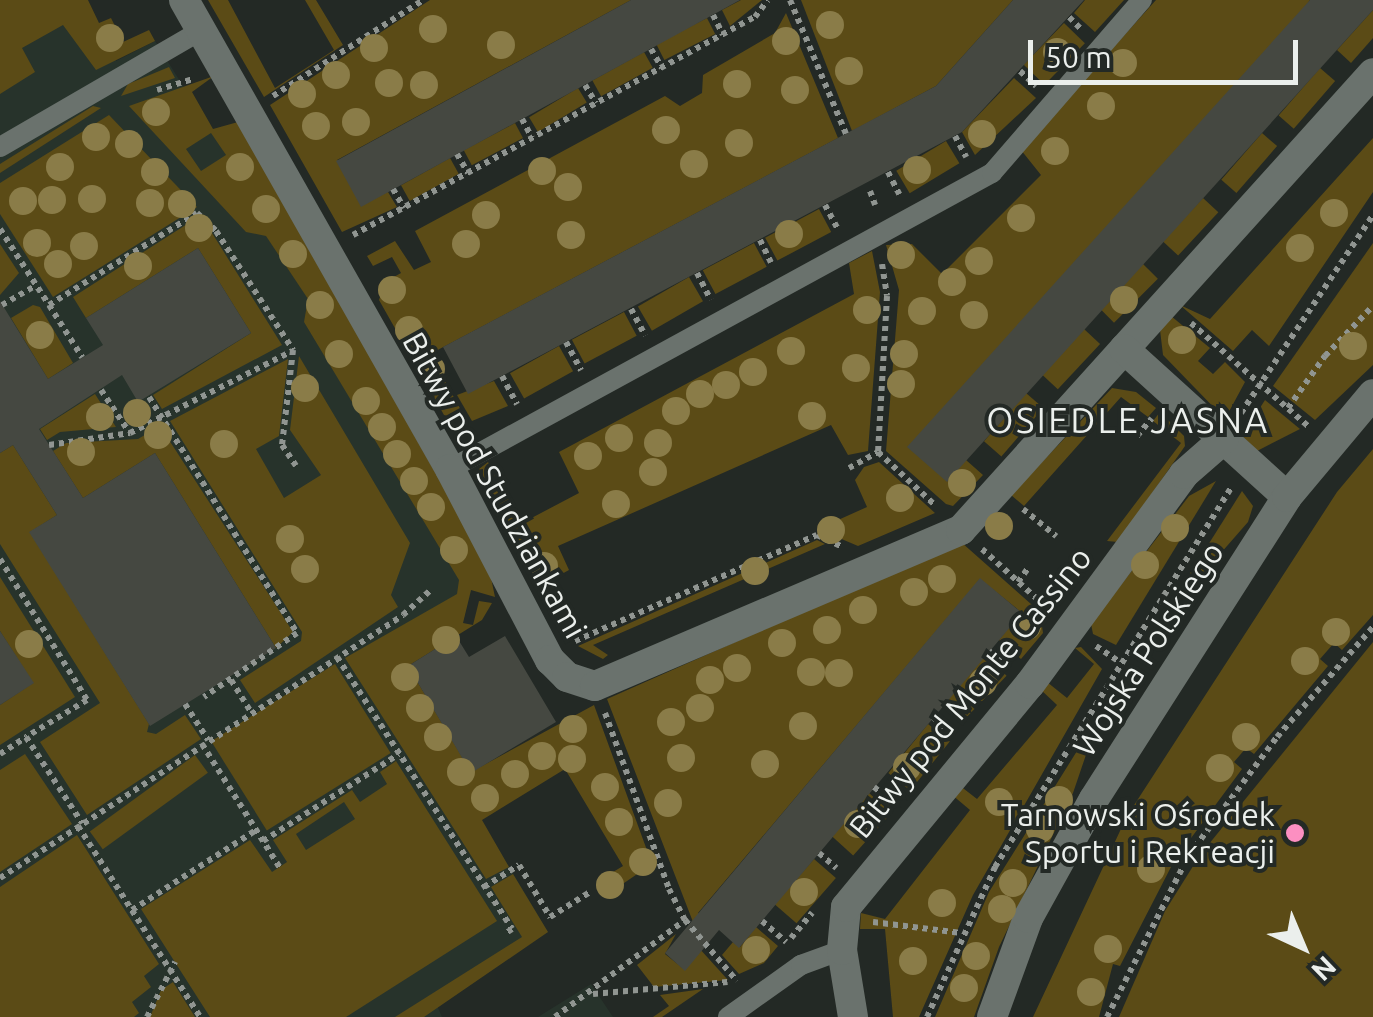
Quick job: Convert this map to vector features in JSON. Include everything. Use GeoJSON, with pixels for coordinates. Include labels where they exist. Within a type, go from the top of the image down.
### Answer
{"type":"FeatureCollection","features":[{"type":"Feature","properties":{"kind":"street","name":"Bitwy pod Studziankami"},"geometry":{"type":"LineString","coordinates":[[184,0],[450,469],[550,660],[566,678],[595,686]]}},
{"type":"Feature","properties":{"kind":"street"},"geometry":{"type":"LineString","coordinates":[[595,686],[961,530],[1373,73]]}},
{"type":"Feature","properties":{"kind":"street"},"geometry":{"type":"LineString","coordinates":[[1124,349],[1287,496]]}},
{"type":"Feature","properties":{"kind":"street","name":"Wojska Polskiego"},"geometry":{"type":"LineString","coordinates":[[992,1017],[1028,918],[1094,799],[1287,496],[1313,435],[1373,394]]}},
{"type":"Feature","properties":{"kind":"street","name":"Bitwy pod Monte Cassino"},"geometry":{"type":"LineString","coordinates":[[842,937],[861,884],[1030,684],[1184,474],[1224,440]]}},
{"type":"Feature","properties":{"kind":"street"},"geometry":{"type":"LineString","coordinates":[[842,937],[853,1017]]}},
{"type":"Feature","properties":{"kind":"lane"},"geometry":{"type":"LineString","coordinates":[[450,469],[992,173],[1142,0]]}},
{"type":"Feature","properties":{"kind":"lane"},"geometry":{"type":"LineString","coordinates":[[0,147],[200,31]]}},
{"type":"Feature","properties":{"kind":"lane"},"geometry":{"type":"LineString","coordinates":[[728,1017],[842,937]]}},
{"type":"Feature","properties":{"kind":"path"},"geometry":{"type":"LineString","coordinates":[[246,113],[423,0]]}},
{"type":"Feature","properties":{"kind":"path"},"geometry":{"type":"LineString","coordinates":[[341,242],[755,17],[768,0]]}},
{"type":"Feature","properties":{"kind":"path"},"geometry":{"type":"LineString","coordinates":[[790,0],[846,134]]}},
{"type":"Feature","properties":{"kind":"path"},"geometry":{"type":"LineString","coordinates":[[712,15],[724,34]]}},
{"type":"Feature","properties":{"kind":"path"},"geometry":{"type":"LineString","coordinates":[[651,48],[662,68]]}},
{"type":"Feature","properties":{"kind":"path"},"geometry":{"type":"LineString","coordinates":[[146,94],[222,68]]}},
{"type":"Feature","properties":{"kind":"path"},"geometry":{"type":"LineString","coordinates":[[585,84],[596,104]]}},
{"type":"Feature","properties":{"kind":"path"},"geometry":{"type":"LineString","coordinates":[[522,119],[532,138]]}},
{"type":"Feature","properties":{"kind":"path"},"geometry":{"type":"LineString","coordinates":[[955,136],[970,162]]}},
{"type":"Feature","properties":{"kind":"path"},"geometry":{"type":"LineString","coordinates":[[457,154],[468,173]]}},
{"type":"Feature","properties":{"kind":"path"},"geometry":{"type":"LineString","coordinates":[[952,172],[983,154]]}},
{"type":"Feature","properties":{"kind":"path"},"geometry":{"type":"LineString","coordinates":[[888,172],[902,199]]}},
{"type":"Feature","properties":{"kind":"path"},"geometry":{"type":"LineString","coordinates":[[393,189],[404,208]]}},
{"type":"Feature","properties":{"kind":"path"},"geometry":{"type":"LineString","coordinates":[[866,220],[919,190]]}},
{"type":"Feature","properties":{"kind":"path"},"geometry":{"type":"LineString","coordinates":[[825,205],[840,233]]}},
{"type":"Feature","properties":{"kind":"path"},"geometry":{"type":"LineString","coordinates":[[50,305],[197,214],[216,231],[293,350],[282,444],[296,466]]}},
{"type":"Feature","properties":{"kind":"path"},"geometry":{"type":"LineString","coordinates":[[1224,440],[1373,216]]}},
{"type":"Feature","properties":{"kind":"path"},"geometry":{"type":"LineString","coordinates":[[824,242],[853,226]]}},
{"type":"Feature","properties":{"kind":"path"},"geometry":{"type":"LineString","coordinates":[[0,229],[82,358]]}},
{"type":"Feature","properties":{"kind":"path"},"geometry":{"type":"LineString","coordinates":[[760,240],[774,268]]}},
{"type":"Feature","properties":{"kind":"path"},"geometry":{"type":"LineString","coordinates":[[758,276],[791,260]]}},
{"type":"Feature","properties":{"kind":"path"},"geometry":{"type":"LineString","coordinates":[[697,273],[712,302]]}},
{"type":"Feature","properties":{"kind":"path"},"geometry":{"type":"LineString","coordinates":[[2,305],[36,284]]}},
{"type":"Feature","properties":{"kind":"path"},"geometry":{"type":"LineString","coordinates":[[695,310],[727,293]]}},
{"type":"Feature","properties":{"kind":"path"},"geometry":{"type":"LineString","coordinates":[[1167,302],[1288,408],[1313,435]]}},
{"type":"Feature","properties":{"kind":"path"},"geometry":{"type":"LineString","coordinates":[[1288,408],[1325,356],[1373,306]]}},
{"type":"Feature","properties":{"kind":"path"},"geometry":{"type":"LineString","coordinates":[[630,308],[646,336]]}},
{"type":"Feature","properties":{"kind":"path"},"geometry":{"type":"LineString","coordinates":[[630,345],[662,328]]}},
{"type":"Feature","properties":{"kind":"path"},"geometry":{"type":"LineString","coordinates":[[566,342],[582,371]]}},
{"type":"Feature","properties":{"kind":"path"},"geometry":{"type":"LineString","coordinates":[[49,444],[130,433],[293,350]]}},
{"type":"Feature","properties":{"kind":"path"},"geometry":{"type":"LineString","coordinates":[[566,380],[598,362]]}},
{"type":"Feature","properties":{"kind":"path"},"geometry":{"type":"LineString","coordinates":[[502,376],[517,406]]}},
{"type":"Feature","properties":{"kind":"path"},"geometry":{"type":"LineString","coordinates":[[101,390],[130,433]]}},
{"type":"Feature","properties":{"kind":"path"},"geometry":{"type":"LineString","coordinates":[[149,397],[297,633],[204,697]]}},
{"type":"Feature","properties":{"kind":"path"},"geometry":{"type":"LineString","coordinates":[[502,414],[534,397]]}},
{"type":"Feature","properties":{"kind":"path"},"geometry":{"type":"LineString","coordinates":[[848,468],[878,452]]}},
{"type":"Feature","properties":{"kind":"path"},"geometry":{"type":"LineString","coordinates":[[927,1017],[962,933],[1058,759],[1248,461]]}},
{"type":"Feature","properties":{"kind":"path"},"geometry":{"type":"LineString","coordinates":[[570,644],[817,535],[856,552]]}},
{"type":"Feature","properties":{"kind":"path"},"geometry":{"type":"LineString","coordinates":[[0,559],[88,700],[0,754]]}},
{"type":"Feature","properties":{"kind":"path"},"geometry":{"type":"LineString","coordinates":[[1018,582],[1030,568]]}},
{"type":"Feature","properties":{"kind":"path"},"geometry":{"type":"LineString","coordinates":[[0,878],[338,657],[431,590]]}},
{"type":"Feature","properties":{"kind":"path"},"geometry":{"type":"LineString","coordinates":[[1107,1017],[1189,854],[1277,737],[1373,627]]}},
{"type":"Feature","properties":{"kind":"path"},"geometry":{"type":"LineString","coordinates":[[338,657],[512,929],[506,933]]}},
{"type":"Feature","properties":{"kind":"path"},"geometry":{"type":"LineString","coordinates":[[231,680],[251,712]]}},
{"type":"Feature","properties":{"kind":"path"},"geometry":{"type":"LineString","coordinates":[[595,686],[685,920],[753,1000]]}},
{"type":"Feature","properties":{"kind":"path"},"geometry":{"type":"LineString","coordinates":[[185,704],[280,868]]}},
{"type":"Feature","properties":{"kind":"path"},"geometry":{"type":"LineString","coordinates":[[26,738],[132,910],[172,964],[200,1017]]}},
{"type":"Feature","properties":{"kind":"path"},"geometry":{"type":"LineString","coordinates":[[263,840],[399,754]]}},
{"type":"Feature","properties":{"kind":"path"},"geometry":{"type":"LineString","coordinates":[[874,787],[900,810]]}},
{"type":"Feature","properties":{"kind":"path"},"geometry":{"type":"LineString","coordinates":[[132,910],[256,830]]}},
{"type":"Feature","properties":{"kind":"path"},"geometry":{"type":"LineString","coordinates":[[818,853],[844,875]]}},
{"type":"Feature","properties":{"kind":"path"},"geometry":{"type":"LineString","coordinates":[[484,887],[519,866],[550,917],[590,892]]}},
{"type":"Feature","properties":{"kind":"path"},"geometry":{"type":"LineString","coordinates":[[555,1017],[685,920]]}},
{"type":"Feature","properties":{"kind":"path"},"geometry":{"type":"LineString","coordinates":[[806,920],[842,937],[962,933]]}},
{"type":"Feature","properties":{"kind":"path"},"geometry":{"type":"LineString","coordinates":[[762,921],[787,943]]}},
{"type":"Feature","properties":{"kind":"path"},"geometry":{"type":"LineString","coordinates":[[146,1017],[172,964]]}},
{"type":"Feature","properties":{"kind":"shaded area"},"geometry":{"type":"Polygon","coordinates":[[[0,0],[88,0],[99,23],[111,18],[123,42],[149,30],[155,41],[96,70],[63,25],[22,48],[35,72],[0,94],[0,0]]]}},
{"type":"Feature","properties":{"kind":"shaded area"},"geometry":{"type":"Polygon","coordinates":[[[9,0],[83,0],[116,61],[155,41],[479,561],[461,629],[392,671],[548,932],[436,1003],[442,1017],[0,1017],[0,5],[9,0]]]}},
{"type":"Feature","properties":{"kind":"shaded area"},"geometry":{"type":"Polygon","coordinates":[[[208,0],[228,0],[275,88],[334,50],[305,0],[316,0],[343,45],[264,97],[208,0]]]}},
{"type":"Feature","properties":{"kind":"shaded area"},"geometry":{"type":"Polygon","coordinates":[[[430,0],[631,0],[337,160],[388,192],[397,207],[342,232],[270,105],[430,0]]]}},
{"type":"Feature","properties":{"kind":"shaded area"},"geometry":{"type":"Polygon","coordinates":[[[741,0],[762,0],[730,26],[722,10],[741,0]]]}},
{"type":"Feature","properties":{"kind":"shaded area"},"geometry":{"type":"Polygon","coordinates":[[[801,0],[1013,0],[936,86],[852,131],[801,0]]]}},
{"type":"Feature","properties":{"kind":"shaded area"},"geometry":{"type":"Polygon","coordinates":[[[1085,0],[1124,0],[1095,32],[1074,13],[1085,0]]]}},
{"type":"Feature","properties":{"kind":"shaded area"},"geometry":{"type":"Polygon","coordinates":[[[1156,0],[1310,0],[966,460],[983,475],[953,506],[946,504],[886,451],[899,290],[886,245],[912,244],[942,274],[1041,175],[1021,150],[1156,0]]]}},
{"type":"Feature","properties":{"kind":"shaded area"},"geometry":{"type":"Polygon","coordinates":[[[1373,10],[1373,38],[1351,63],[1337,50],[1373,10]]]}},
{"type":"Feature","properties":{"kind":"shaded area"},"geometry":{"type":"Polygon","coordinates":[[[786,13],[838,138],[430,354],[467,421],[444,415],[379,300],[385,282],[401,273],[392,257],[373,266],[367,256],[395,241],[414,270],[431,262],[415,231],[665,96],[680,106],[702,93],[703,75],[775,33],[786,13]]]}},
{"type":"Feature","properties":{"kind":"shaded area"},"geometry":{"type":"Polygon","coordinates":[[[707,18],[715,34],[664,60],[656,44],[707,18]]]}},
{"type":"Feature","properties":{"kind":"shaded area"},"geometry":{"type":"Polygon","coordinates":[[[1064,23],[1085,43],[1045,85],[1024,65],[1064,23]]]}},
{"type":"Feature","properties":{"kind":"shaded area"},"geometry":{"type":"Polygon","coordinates":[[[644,52],[653,68],[601,96],[592,81],[644,52]]]}},
{"type":"Feature","properties":{"kind":"shaded area"},"geometry":{"type":"Polygon","coordinates":[[[169,67],[175,78],[121,96],[128,84],[169,67]]]}},
{"type":"Feature","properties":{"kind":"shaded area"},"geometry":{"type":"Polygon","coordinates":[[[1320,68],[1335,81],[1294,129],[1279,116],[1320,68]]]}},
{"type":"Feature","properties":{"kind":"shaded area"},"geometry":{"type":"Polygon","coordinates":[[[214,76],[192,92],[213,129],[238,122],[489,568],[495,597],[471,590],[463,623],[473,625],[479,601],[492,603],[482,620],[408,666],[471,772],[594,705],[652,864],[605,896],[598,881],[623,866],[565,769],[482,820],[509,867],[486,879],[345,658],[457,594],[459,580],[304,322],[308,299],[266,236],[246,232],[129,106],[214,76]],[[211,133],[186,149],[201,171],[226,155],[211,133]]]}},
{"type":"Feature","properties":{"kind":"shaded area"},"geometry":{"type":"Polygon","coordinates":[[[1014,78],[1036,98],[975,155],[962,132],[1014,78]]]}},
{"type":"Feature","properties":{"kind":"shaded area"},"geometry":{"type":"Polygon","coordinates":[[[578,88],[587,103],[538,132],[529,117],[578,88]]]}},
{"type":"Feature","properties":{"kind":"shaded area"},"geometry":{"type":"Polygon","coordinates":[[[93,106],[101,108],[0,173],[0,164],[93,106]]]}},
{"type":"Feature","properties":{"kind":"shaded area"},"geometry":{"type":"Polygon","coordinates":[[[109,115],[197,207],[53,297],[0,214],[0,183],[109,115]]]}},
{"type":"Feature","properties":{"kind":"shaded area"},"geometry":{"type":"Polygon","coordinates":[[[515,123],[523,138],[472,165],[464,150],[515,123]]]}},
{"type":"Feature","properties":{"kind":"shaded area"},"geometry":{"type":"Polygon","coordinates":[[[1262,133],[1277,146],[1236,193],[1221,180],[1262,133]]]}},
{"type":"Feature","properties":{"kind":"shaded area"},"geometry":{"type":"Polygon","coordinates":[[[1373,138],[1373,192],[1269,346],[1252,330],[1233,351],[1180,305],[1210,319],[1373,138]]]}},
{"type":"Feature","properties":{"kind":"shaded area"},"geometry":{"type":"Polygon","coordinates":[[[946,141],[959,163],[910,193],[896,171],[946,141]]]}},
{"type":"Feature","properties":{"kind":"shaded area"},"geometry":{"type":"Polygon","coordinates":[[[450,158],[459,174],[410,201],[401,185],[450,158]]]}},
{"type":"Feature","properties":{"kind":"shaded area"},"geometry":{"type":"Polygon","coordinates":[[[1203,198],[1218,212],[1178,255],[1163,241],[1203,198]]]}},
{"type":"Feature","properties":{"kind":"shaded area"},"geometry":{"type":"Polygon","coordinates":[[[819,209],[831,232],[777,261],[765,238],[819,209]]]}},
{"type":"Feature","properties":{"kind":"shaded area"},"geometry":{"type":"Polygon","coordinates":[[[195,219],[212,233],[282,345],[162,409],[153,395],[251,333],[198,248],[86,318],[73,297],[195,219]]]}},
{"type":"Feature","properties":{"kind":"shaded area"},"geometry":{"type":"Polygon","coordinates":[[[754,243],[767,267],[715,294],[703,270],[754,243]]]}},
{"type":"Feature","properties":{"kind":"shaded area"},"geometry":{"type":"Polygon","coordinates":[[[1373,243],[1373,365],[1315,420],[1273,386],[1373,243]]]}},
{"type":"Feature","properties":{"kind":"shaded area"},"geometry":{"type":"Polygon","coordinates":[[[0,244],[19,273],[0,295],[0,244]]]}},
{"type":"Feature","properties":{"kind":"shaded area"},"geometry":{"type":"Polygon","coordinates":[[[872,251],[880,292],[868,451],[848,455],[831,425],[558,546],[569,570],[540,586],[479,469],[488,462],[522,523],[579,493],[559,452],[854,294],[849,263],[872,251]]]}},
{"type":"Feature","properties":{"kind":"shaded area"},"geometry":{"type":"Polygon","coordinates":[[[1143,264],[1158,279],[1114,323],[1099,308],[1143,264]]]}},
{"type":"Feature","properties":{"kind":"shaded area"},"geometry":{"type":"Polygon","coordinates":[[[689,277],[703,301],[652,331],[638,306],[689,277]]]}},
{"type":"Feature","properties":{"kind":"shaded area"},"geometry":{"type":"Polygon","coordinates":[[[33,305],[40,307],[73,363],[48,379],[11,318],[33,305]]]}},
{"type":"Feature","properties":{"kind":"shaded area"},"geometry":{"type":"Polygon","coordinates":[[[624,312],[637,336],[585,364],[572,340],[624,312]]]}},
{"type":"Feature","properties":{"kind":"shaded area"},"geometry":{"type":"Polygon","coordinates":[[[1171,316],[1210,348],[1198,361],[1213,374],[1225,362],[1245,382],[1225,419],[1163,355],[1160,330],[1171,316]]]}},
{"type":"Feature","properties":{"kind":"shaded area"},"geometry":{"type":"Polygon","coordinates":[[[1084,329],[1100,344],[1058,389],[1042,374],[1084,329]]]}},
{"type":"Feature","properties":{"kind":"shaded area"},"geometry":{"type":"Polygon","coordinates":[[[559,346],[573,371],[524,399],[510,373],[559,346]]]}},
{"type":"Feature","properties":{"kind":"shaded area"},"geometry":{"type":"Polygon","coordinates":[[[299,356],[410,543],[391,595],[398,607],[255,703],[240,680],[301,641],[302,632],[170,421],[288,359],[279,436],[256,449],[284,498],[321,475],[290,430],[299,356]]]}},
{"type":"Feature","properties":{"kind":"shaded area"},"geometry":{"type":"Polygon","coordinates":[[[494,381],[508,406],[472,421],[457,395],[494,381]]]}},
{"type":"Feature","properties":{"kind":"shaded area"},"geometry":{"type":"Polygon","coordinates":[[[1112,388],[1136,392],[1156,408],[1148,417],[1121,397],[1024,506],[1011,495],[1112,388]]]}},
{"type":"Feature","properties":{"kind":"shaded area"},"geometry":{"type":"Polygon","coordinates":[[[1026,393],[1043,408],[1001,456],[984,441],[1026,393]]]}},
{"type":"Feature","properties":{"kind":"shaded area"},"geometry":{"type":"Polygon","coordinates":[[[95,394],[116,427],[60,432],[47,440],[40,429],[95,394]]]}},
{"type":"Feature","properties":{"kind":"shaded area"},"geometry":{"type":"Polygon","coordinates":[[[1265,400],[1300,429],[1257,451],[1242,436],[1265,400]]]}},
{"type":"Feature","properties":{"kind":"shaded area"},"geometry":{"type":"Polygon","coordinates":[[[1160,412],[1184,436],[1185,446],[1118,542],[1107,541],[1181,443],[1153,421],[1160,412]]]}},
{"type":"Feature","properties":{"kind":"shaded area"},"geometry":{"type":"Polygon","coordinates":[[[160,426],[293,632],[276,648],[155,453],[83,498],[53,451],[66,443],[138,439],[160,426]]]}},
{"type":"Feature","properties":{"kind":"shaded area"},"geometry":{"type":"Polygon","coordinates":[[[13,445],[57,515],[30,532],[149,724],[147,732],[156,734],[185,715],[201,739],[87,815],[40,742],[100,703],[0,544],[0,453],[13,445]]]}},
{"type":"Feature","properties":{"kind":"shaded area"},"geometry":{"type":"Polygon","coordinates":[[[1373,449],[1373,615],[1342,650],[1334,643],[1320,659],[1328,666],[1254,754],[1246,748],[1234,762],[1242,769],[1183,849],[1174,845],[1163,862],[1171,867],[1120,966],[1113,964],[1099,1017],[1033,1017],[1127,816],[1337,492],[1373,449]]]}},
{"type":"Feature","properties":{"kind":"shaded area"},"geometry":{"type":"Polygon","coordinates":[[[879,462],[935,513],[858,546],[818,529],[867,507],[855,480],[864,467],[879,462]]]}},
{"type":"Feature","properties":{"kind":"shaded area"},"geometry":{"type":"Polygon","coordinates":[[[1216,481],[1116,645],[1093,634],[1091,624],[1189,496],[1216,481]]]}},
{"type":"Feature","properties":{"kind":"shaded area"},"geometry":{"type":"Polygon","coordinates":[[[1242,491],[1253,506],[1248,522],[1157,626],[1242,491]]]}},
{"type":"Feature","properties":{"kind":"shaded area"},"geometry":{"type":"Polygon","coordinates":[[[817,540],[825,544],[593,645],[608,655],[603,659],[578,646],[817,540]]]}},
{"type":"Feature","properties":{"kind":"shaded area"},"geometry":{"type":"Polygon","coordinates":[[[961,542],[1040,612],[1043,633],[1021,659],[999,640],[1021,612],[980,579],[698,913],[714,927],[693,922],[607,699],[961,542]]]}},
{"type":"Feature","properties":{"kind":"shaded area"},"geometry":{"type":"Polygon","coordinates":[[[0,577],[75,697],[0,745],[0,705],[33,683],[0,631],[0,577]]]}},
{"type":"Feature","properties":{"kind":"shaded area","name":"Tarnowski Ośrodek Sportu i Rekreacji"},"geometry":{"type":"Polygon","coordinates":[[[1373,642],[1373,1017],[1119,1017],[1165,911],[1200,855],[1373,642]]]}},
{"type":"Feature","properties":{"kind":"shaded area"},"geometry":{"type":"Polygon","coordinates":[[[1081,647],[1102,669],[973,895],[919,1017],[893,1017],[885,929],[860,929],[861,913],[885,919],[970,810],[951,794],[959,785],[977,799],[1057,705],[1040,689],[1047,682],[1067,698],[1094,664],[1075,648],[1081,647]]]}},
{"type":"Feature","properties":{"kind":"shaded area"},"geometry":{"type":"Polygon","coordinates":[[[985,655],[1007,676],[961,723],[940,702],[985,655]]]}},
{"type":"Feature","properties":{"kind":"shaded area"},"geometry":{"type":"Polygon","coordinates":[[[335,664],[391,753],[267,830],[211,741],[335,664]]]}},
{"type":"Feature","properties":{"kind":"shaded area"},"geometry":{"type":"Polygon","coordinates":[[[928,724],[950,742],[910,791],[888,773],[928,724]]]}},
{"type":"Feature","properties":{"kind":"shaded area"},"geometry":{"type":"Polygon","coordinates":[[[1082,743],[1090,743],[1073,793],[999,947],[974,1017],[935,1017],[989,892],[1082,743]]]}},
{"type":"Feature","properties":{"kind":"shaded area"},"geometry":{"type":"Polygon","coordinates":[[[25,754],[72,824],[0,872],[0,770],[25,754]]]}},
{"type":"Feature","properties":{"kind":"shaded area"},"geometry":{"type":"Polygon","coordinates":[[[195,755],[208,773],[103,849],[90,831],[195,755]]]}},
{"type":"Feature","properties":{"kind":"shaded area"},"geometry":{"type":"Polygon","coordinates":[[[396,761],[497,921],[346,1017],[210,1017],[141,909],[250,840],[272,872],[287,862],[273,840],[352,790],[360,802],[387,784],[380,772],[396,761]],[[344,802],[296,834],[306,850],[355,819],[344,802]]]}},
{"type":"Feature","properties":{"kind":"shaded area"},"geometry":{"type":"Polygon","coordinates":[[[869,793],[891,813],[853,855],[831,835],[869,793]]]}},
{"type":"Feature","properties":{"kind":"shaded area"},"geometry":{"type":"Polygon","coordinates":[[[77,835],[159,964],[144,976],[151,987],[132,1002],[139,1013],[134,1017],[0,1017],[0,887],[77,835]]]}},
{"type":"Feature","properties":{"kind":"shaded area"},"geometry":{"type":"Polygon","coordinates":[[[814,859],[836,878],[797,923],[775,904],[814,859]]]}},
{"type":"Feature","properties":{"kind":"shaded area"},"geometry":{"type":"Polygon","coordinates":[[[513,874],[548,932],[424,1017],[395,1017],[522,937],[491,887],[513,874]]]}},
{"type":"Feature","properties":{"kind":"shaded area"},"geometry":{"type":"Polygon","coordinates":[[[756,927],[778,946],[764,963],[739,974],[722,955],[733,942],[740,947],[756,927]]]}},
{"type":"Feature","properties":{"kind":"shaded area"},"geometry":{"type":"Polygon","coordinates":[[[676,934],[665,954],[685,970],[699,948],[728,980],[654,987],[637,965],[676,934]]]}},
{"type":"Feature","properties":{"kind":"shaded area"},"geometry":{"type":"Polygon","coordinates":[[[173,982],[195,1017],[150,1017],[161,990],[173,982]]]}},
{"type":"Feature","properties":{"kind":"shaded area"},"geometry":{"type":"Polygon","coordinates":[[[591,984],[613,1017],[538,1017],[591,984]]]}},
{"type":"Feature","properties":{"kind":"shaded area"},"geometry":{"type":"Polygon","coordinates":[[[703,989],[662,1017],[653,1017],[669,1006],[660,995],[703,989]]]}},
{"type":"Feature","properties":{"kind":"building"},"geometry":{"type":"Polygon","coordinates":[[[631,0],[740,0],[361,207],[336,161],[631,0]]]}},
{"type":"Feature","properties":{"kind":"building"},"geometry":{"type":"Polygon","coordinates":[[[1013,0],[1084,0],[962,132],[468,394],[443,347],[936,86],[1013,0]]]}},
{"type":"Feature","properties":{"kind":"building"},"geometry":{"type":"Polygon","coordinates":[[[1310,0],[1373,0],[1373,10],[947,482],[907,447],[1310,0]]]}},
{"type":"Feature","properties":{"kind":"building"},"geometry":{"type":"Polygon","coordinates":[[[198,248],[251,333],[138,402],[122,375],[39,429],[83,498],[155,453],[276,648],[150,726],[29,532],[57,515],[13,445],[0,453],[0,301],[48,379],[103,345],[86,318],[198,248]]]}},
{"type":"Feature","properties":{"kind":"building"},"geometry":{"type":"Polygon","coordinates":[[[980,578],[1022,613],[739,948],[719,930],[685,971],[665,953],[980,578]]]}},
{"type":"Feature","properties":{"kind":"building"},"geometry":{"type":"Polygon","coordinates":[[[0,631],[34,683],[0,705],[0,631]]]}},
{"type":"Feature","properties":{"kind":"building"},"geometry":{"type":"Polygon","coordinates":[[[456,636],[469,657],[505,636],[556,722],[471,773],[408,666],[456,636]]]}},
{"type":"Feature","properties":{"kind":"place","name":"Tarnowski Ośrodek Sportu i Rekreacji"},"geometry":{"type":"Point","coordinates":[1295,833]}},
{"type":"Feature","properties":{"kind":"district","name":"OSIEDLE JASNA"},"geometry":{"type":"Point","coordinates":[1128,420]}}]}
